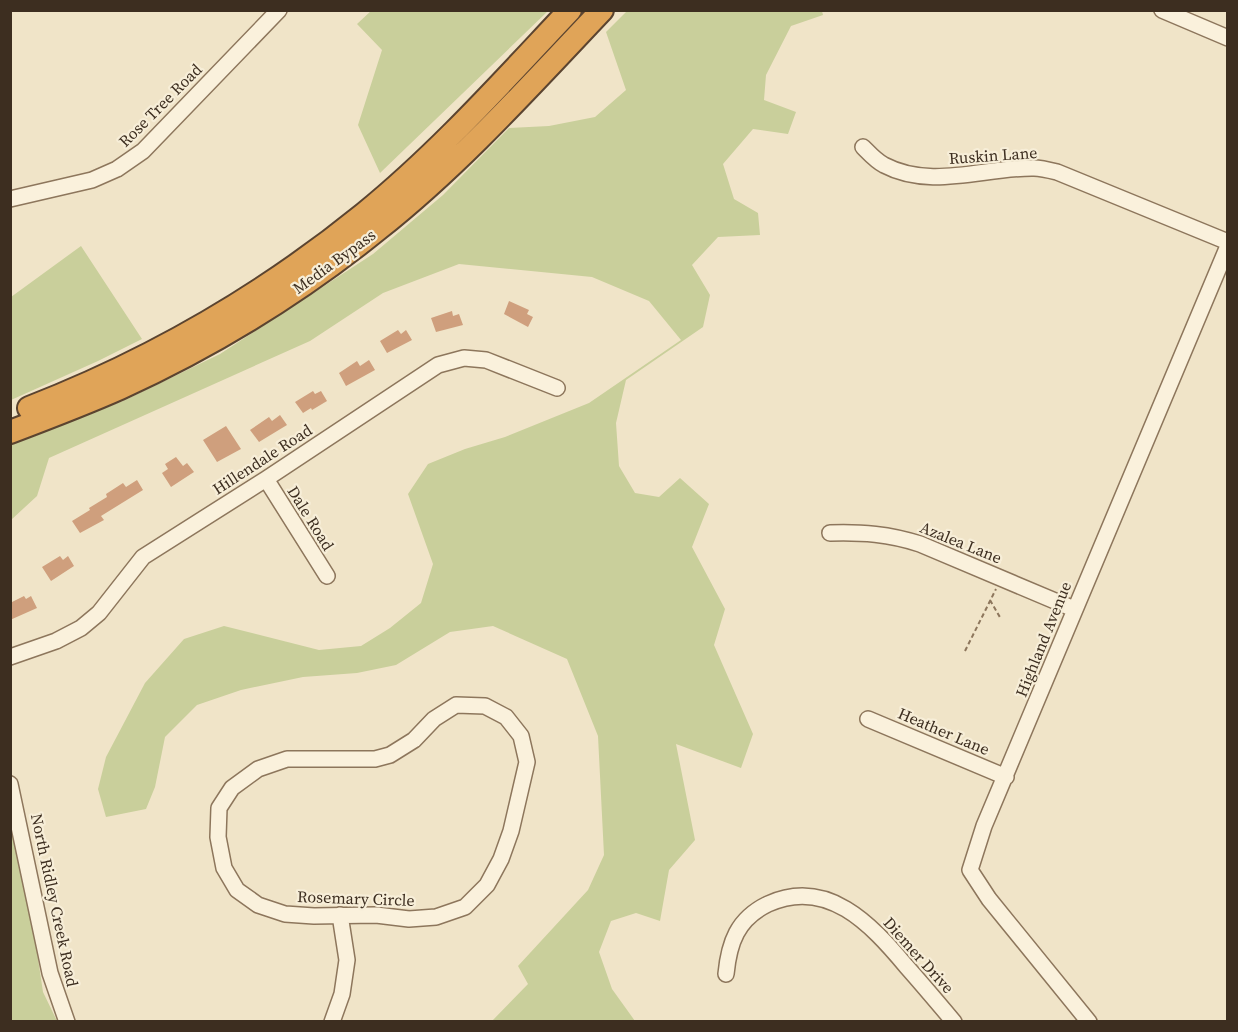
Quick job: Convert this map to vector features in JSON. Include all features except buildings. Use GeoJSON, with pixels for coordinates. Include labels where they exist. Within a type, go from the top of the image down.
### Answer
{"type":"FeatureCollection","features":[{"type":"Feature","properties":{"kind":"highway","name":"Media Bypass"},"geometry":{"type":"LineString","coordinates":[[10,416],[112,373],[190,334],[305,259],[365,214],[428,158],[570,10]]}},
{"type":"Feature","properties":{"kind":"highway","name":"Media Bypass"},"geometry":{"type":"LineString","coordinates":[[10,432],[110,392],[159,369],[235,328],[308,281],[378,230],[442,174],[602,10]]}},
{"type":"Feature","properties":{"kind":"street","name":"Rose Tree Road"},"geometry":{"type":"LineString","coordinates":[[10,199],[92,180],[117,170],[145,149],[279,10]]}},
{"type":"Feature","properties":{"kind":"street"},"geometry":{"type":"LineString","coordinates":[[1162,10],[1227,38]]}},
{"type":"Feature","properties":{"kind":"street","name":"Ruskin Lane"},"geometry":{"type":"LineString","coordinates":[[863,147],[881,165],[900,173],[928,177],[1036,168],[1057,172],[1227,244]]}},
{"type":"Feature","properties":{"kind":"street","name":"Highland Avenue"},"geometry":{"type":"LineString","coordinates":[[1089,1022],[988,899],[970,870],[984,826],[1227,244]]}},
{"type":"Feature","properties":{"kind":"street","name":"Hillendale Road"},"geometry":{"type":"LineString","coordinates":[[10,657],[56,641],[81,628],[99,613],[143,557],[438,365],[464,358],[486,360],[557,388]]}},
{"type":"Feature","properties":{"kind":"street","name":"Dale Road"},"geometry":{"type":"LineString","coordinates":[[266,479],[327,576]]}},
{"type":"Feature","properties":{"kind":"street","name":"Azalea Lane"},"geometry":{"type":"LineString","coordinates":[[830,533],[856,532],[893,535],[920,544],[1074,609]]}},
{"type":"Feature","properties":{"kind":"street","name":"Rosemary Circle"},"geometry":{"type":"LineString","coordinates":[[456,705],[485,706],[506,717],[521,736],[527,762],[511,831],[501,860],[487,885],[465,907],[436,917],[409,920],[376,915],[340,915],[285,914],[258,905],[237,890],[224,868],[218,837],[219,808],[232,788],[258,769],[287,759],[375,759],[390,755],[414,740],[434,719],[456,705]]}},
{"type":"Feature","properties":{"kind":"street","name":"Heather Lane"},"geometry":{"type":"LineString","coordinates":[[868,719],[1006,777]]}},
{"type":"Feature","properties":{"kind":"street","name":"North Ridley Creek Road"},"geometry":{"type":"LineString","coordinates":[[10,784],[50,973],[68,1022]]}},
{"type":"Feature","properties":{"kind":"street","name":"Diemer Drive"},"geometry":{"type":"LineString","coordinates":[[726,974],[728,951],[734,936],[746,920],[764,906],[784,897],[807,896],[834,903],[858,917],[879,934],[954,1022]]}},
{"type":"Feature","properties":{"kind":"street"},"geometry":{"type":"LineString","coordinates":[[332,1022],[342,994],[347,960],[340,915]]}},
{"type":"Feature","properties":{"kind":"path"},"geometry":{"type":"LineString","coordinates":[[965,651],[1001,578]]}},
{"type":"Feature","properties":{"kind":"path"},"geometry":{"type":"LineString","coordinates":[[990,600],[1000,619]]}},
{"type":"Feature","properties":{"kind":"green space"},"geometry":{"type":"Polygon","coordinates":[[[372,10],[548,11],[380,173],[358,125],[382,50],[357,24],[372,10]]]}},
{"type":"Feature","properties":{"kind":"green space"},"geometry":{"type":"Polygon","coordinates":[[[627,11],[822,11],[823,15],[791,26],[766,75],[764,100],[796,112],[788,134],[753,129],[723,164],[734,199],[758,213],[760,235],[718,237],[692,265],[710,295],[703,327],[626,380],[616,423],[619,466],[635,493],[659,497],[680,478],[709,504],[692,547],[725,609],[714,645],[753,734],[741,768],[676,744],[695,840],[669,870],[660,921],[636,913],[611,921],[599,952],[612,989],[635,1021],[492,1021],[528,984],[518,966],[588,890],[604,855],[598,736],[567,659],[493,626],[450,632],[396,665],[357,673],[303,677],[241,690],[197,705],[165,737],[155,787],[146,809],[106,817],[98,789],[106,757],[145,683],[184,639],[224,626],[319,650],[361,646],[390,628],[421,603],[433,564],[408,494],[428,464],[465,449],[505,437],[589,403],[681,340],[649,301],[592,277],[459,264],[383,293],[310,341],[49,458],[37,496],[11,520],[11,445],[123,401],[220,354],[373,254],[443,195],[509,128],[549,126],[595,117],[626,90],[606,32],[627,11]]]}},
{"type":"Feature","properties":{"kind":"green space"},"geometry":{"type":"Polygon","coordinates":[[[81,246],[142,339],[11,400],[11,297],[81,246]]]}},
{"type":"Feature","properties":{"kind":"green space"},"geometry":{"type":"Polygon","coordinates":[[[10,802],[31,912],[43,992],[57,1021],[11,1021],[10,802]]]}}]}
